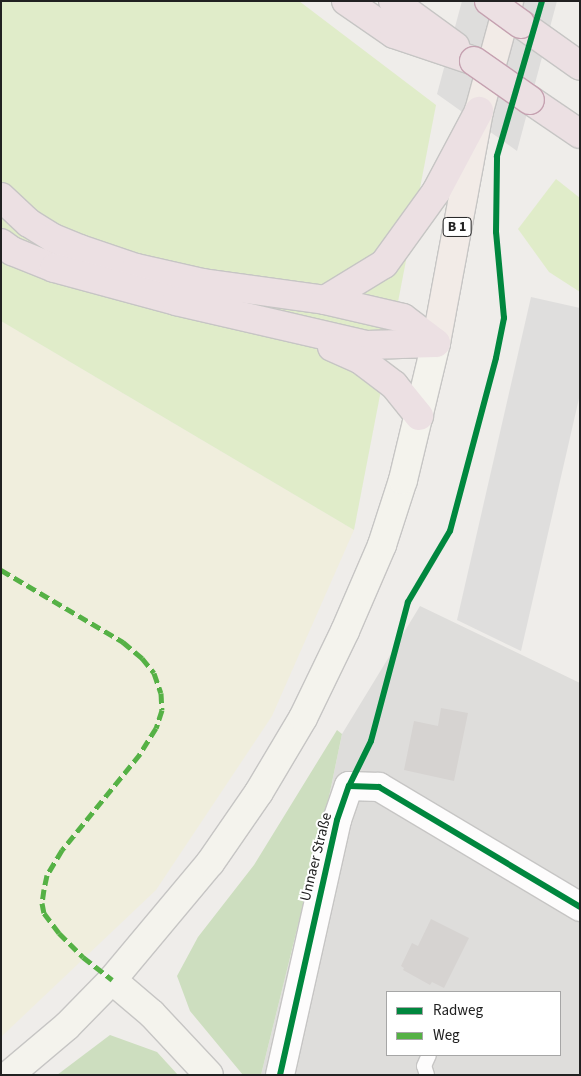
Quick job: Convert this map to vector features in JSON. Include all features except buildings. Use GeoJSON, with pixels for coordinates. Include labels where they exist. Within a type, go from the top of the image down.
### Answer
{"type":"FeatureCollection","features":[{"type":"Feature","properties":{"kind":"highway"},"geometry":{"type":"LineString","coordinates":[[346,1],[394,34],[450,48]]}},
{"type":"Feature","properties":{"kind":"highway"},"geometry":{"type":"LineString","coordinates":[[393,1],[450,48],[474,61],[580,134]]}},
{"type":"Feature","properties":{"kind":"highway"},"geometry":{"type":"LineString","coordinates":[[488,1],[515,12],[580,66]]}},
{"type":"Feature","properties":{"kind":"highway"},"geometry":{"type":"LineString","coordinates":[[547,38],[580,44]]}},
{"type":"Feature","properties":{"kind":"highway"},"geometry":{"type":"LineString","coordinates":[[325,300],[384,264],[436,192],[479,111]]}},
{"type":"Feature","properties":{"kind":"highway"},"geometry":{"type":"LineString","coordinates":[[1,197],[29,222],[53,238],[136,268],[203,283],[325,300],[403,318],[436,343]]}},
{"type":"Feature","properties":{"kind":"highway"},"geometry":{"type":"LineString","coordinates":[[1,243],[12,251],[54,268],[117,287],[367,345],[436,343]]}},
{"type":"Feature","properties":{"kind":"highway"},"geometry":{"type":"LineString","coordinates":[[286,326],[362,360],[394,385],[419,416]]}},
{"type":"Feature","properties":{"kind":"main road","name":"B 1"},"geometry":{"type":"LineString","coordinates":[[436,343],[479,111],[515,12]]}},
{"type":"Feature","properties":{"kind":"main road"},"geometry":{"type":"LineString","coordinates":[[9,1075],[67,1026],[112,980],[210,863],[259,792],[303,718],[345,632],[382,545],[402,480],[436,343]]}},
{"type":"Feature","properties":{"kind":"main road"},"geometry":{"type":"LineString","coordinates":[[112,980],[152,1014],[209,1075]]}},
{"type":"Feature","properties":{"kind":"street","name":"Unnaer Straße"},"geometry":{"type":"LineString","coordinates":[[280,1075],[337,820],[348,786],[379,787],[580,907]]}},
{"type":"Feature","properties":{"kind":"lane"},"geometry":{"type":"LineString","coordinates":[[427,1075],[424,1066],[429,1056]]}},
{"type":"Feature","properties":{"kind":"shaded area"},"geometry":{"type":"Polygon","coordinates":[[[531,297],[580,308],[580,394],[521,651],[457,620],[531,297]]]}},
{"type":"Feature","properties":{"kind":"shaded area"},"geometry":{"type":"Polygon","coordinates":[[[1,321],[354,530],[272,716],[156,890],[1,1037],[1,321]]]}},
{"type":"Feature","properties":{"kind":"shaded area"},"geometry":{"type":"Polygon","coordinates":[[[420,606],[580,683],[580,1075],[261,1075],[325,816],[342,734],[420,606]]]}},
{"type":"Feature","properties":{"kind":"green space"},"geometry":{"type":"Polygon","coordinates":[[[1,1],[299,1],[436,105],[354,530],[1,321],[1,1]]]}},
{"type":"Feature","properties":{"kind":"green space"},"geometry":{"type":"Polygon","coordinates":[[[556,179],[580,198],[580,292],[549,272],[518,229],[556,179]]]}},
{"type":"Feature","properties":{"kind":"green space"},"geometry":{"type":"Polygon","coordinates":[[[337,730],[342,734],[325,816],[261,1075],[243,1075],[190,1011],[177,976],[198,937],[254,865],[337,730]]]}},
{"type":"Feature","properties":{"kind":"green space"},"geometry":{"type":"Polygon","coordinates":[[[110,1035],[157,1052],[178,1075],[57,1075],[110,1035]]]}},
{"type":"Feature","properties":{"kind":"pier"},"geometry":{"type":"Polygon","coordinates":[[[462,1],[557,1],[517,151],[437,94],[462,1]]]}},
{"type":"Feature","properties":{"kind":"marked path"},"geometry":{"type":"LineString","coordinates":[[1,570],[123,642],[142,658],[154,673],[161,693],[162,710],[156,728],[140,754],[62,850],[47,875],[44,889],[42,903],[44,913],[59,933],[83,957],[112,980]]}},
{"type":"Feature","properties":{"kind":"cycle path"},"geometry":{"type":"LineString","coordinates":[[349,786],[371,741],[408,602],[450,531],[496,358],[504,318],[496,232],[497,156],[542,1]]}},
{"type":"Feature","properties":{"kind":"cycle path"},"geometry":{"type":"LineString","coordinates":[[280,1075],[337,820],[349,786],[379,787],[580,907]]}}]}
